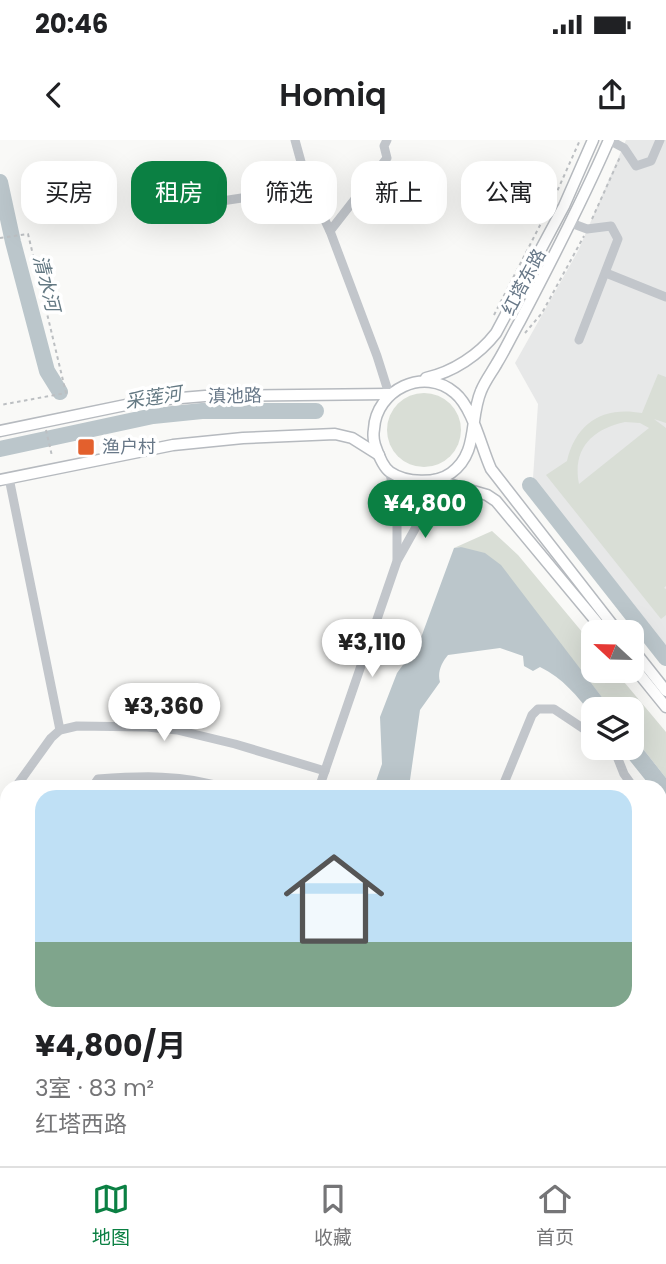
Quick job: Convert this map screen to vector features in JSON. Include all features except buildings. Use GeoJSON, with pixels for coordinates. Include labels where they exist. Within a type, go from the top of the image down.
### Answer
{"type":"FeatureCollection","features":[{"type":"Feature","properties":{"kind":"main road","name":"红塔东路"},"geometry":{"type":"LineString","coordinates":[[411,382],[453,369],[488,344],[559,217],[593,140]]}},
{"type":"Feature","properties":{"kind":"main road","name":"红塔东路"},"geometry":{"type":"LineString","coordinates":[[472,423],[482,389],[571,223],[609,140]]}},
{"type":"Feature","properties":{"kind":"main road"},"geometry":{"type":"LineString","coordinates":[[472,423],[472,442],[467,456],[452,473],[440,479],[421,481],[390,472],[373,441],[374,418],[380,404],[389,394],[411,382],[434,382],[454,391],[466,404],[491,469],[609,620]]}},
{"type":"Feature","properties":{"kind":"main road","name":"滇池路"},"geometry":{"type":"LineString","coordinates":[[0,431],[145,401],[205,396],[389,394]]}},
{"type":"Feature","properties":{"kind":"main road"},"geometry":{"type":"LineString","coordinates":[[4,479],[173,445],[243,438],[335,434],[352,438],[379,455]]}},
{"type":"Feature","properties":{"kind":"main road"},"geometry":{"type":"LineString","coordinates":[[440,479],[486,495],[504,509],[595,620]]}},
{"type":"Feature","properties":{"kind":"main road"},"geometry":{"type":"LineString","coordinates":[[644,663],[666,691]]}},
{"type":"Feature","properties":{"kind":"main road"},"geometry":{"type":"LineString","coordinates":[[644,680],[666,707]]}},
{"type":"Feature","properties":{"kind":"street"},"geometry":{"type":"LineString","coordinates":[[295,140],[301,161]]}},
{"type":"Feature","properties":{"kind":"street"},"geometry":{"type":"LineString","coordinates":[[330,231],[387,158],[384,146],[387,140]]}},
{"type":"Feature","properties":{"kind":"street"},"geometry":{"type":"LineString","coordinates":[[609,140],[624,148],[636,166],[651,161],[660,140]]}},
{"type":"Feature","properties":{"kind":"street"},"geometry":{"type":"LineString","coordinates":[[571,223],[587,229],[611,226],[618,239],[579,340]]}},
{"type":"Feature","properties":{"kind":"street"},"geometry":{"type":"LineString","coordinates":[[327,224],[389,394]]}},
{"type":"Feature","properties":{"kind":"street"},"geometry":{"type":"LineString","coordinates":[[606,273],[666,297]]}},
{"type":"Feature","properties":{"kind":"street"},"geometry":{"type":"LineString","coordinates":[[390,472],[397,519],[397,561]]}},
{"type":"Feature","properties":{"kind":"street"},"geometry":{"type":"LineString","coordinates":[[4,479],[60,730]]}},
{"type":"Feature","properties":{"kind":"street"},"geometry":{"type":"LineString","coordinates":[[322,780],[397,561],[429,505],[440,479]]}},
{"type":"Feature","properties":{"kind":"street"},"geometry":{"type":"LineString","coordinates":[[429,505],[446,492],[466,489]]}},
{"type":"Feature","properties":{"kind":"street"},"geometry":{"type":"LineString","coordinates":[[505,780],[532,715],[538,709],[554,709],[581,727]]}},
{"type":"Feature","properties":{"kind":"street"},"geometry":{"type":"LineString","coordinates":[[21,780],[60,730],[91,726],[177,730],[325,771]]}},
{"type":"Feature","properties":{"kind":"street"},"geometry":{"type":"LineString","coordinates":[[618,760],[628,780]]}},
{"type":"Feature","properties":{"kind":"street"},"geometry":{"type":"LineString","coordinates":[[97,780],[136,776],[185,780]]}},
{"type":"Feature","properties":{"kind":"path"},"geometry":{"type":"LineString","coordinates":[[492,323],[495,312],[555,197],[580,140]]}},
{"type":"Feature","properties":{"kind":"path"},"geometry":{"type":"LineString","coordinates":[[525,333],[542,313],[587,229],[609,186],[624,148]]}},
{"type":"Feature","properties":{"kind":"path"},"geometry":{"type":"LineString","coordinates":[[0,238],[28,234],[66,393],[0,404]]}},
{"type":"Feature","properties":{"kind":"path"},"geometry":{"type":"LineString","coordinates":[[46,430],[51,456]]}},
{"type":"Feature","properties":{"kind":"shaded area"},"geometry":{"type":"Polygon","coordinates":[[[626,140],[666,140],[666,645],[533,478],[538,404],[515,363],[578,251],[626,140]]]}},
{"type":"Feature","properties":{"kind":"shaded area"},"geometry":{"type":"Polygon","coordinates":[[[658,374],[666,377],[666,423],[654,419],[666,428],[666,615],[661,619],[546,475],[567,461],[577,436],[594,420],[616,412],[642,413],[658,374]],[[625,422],[613,425],[587,442],[579,461],[579,484],[649,428],[640,423],[625,422]]]}},
{"type":"Feature","properties":{"kind":"shaded area"},"geometry":{"type":"Polygon","coordinates":[[[424,393],[438,396],[450,404],[458,416],[461,430],[458,444],[450,456],[438,464],[424,467],[410,464],[398,456],[390,444],[387,430],[390,416],[398,404],[410,396],[424,393]]]}},
{"type":"Feature","properties":{"kind":"shaded area"},"geometry":{"type":"Polygon","coordinates":[[[492,531],[518,555],[581,631],[581,671],[461,547],[454,548],[492,531]]]}},
{"type":"Feature","properties":{"kind":"shaded area"},"geometry":{"type":"Polygon","coordinates":[[[461,547],[485,553],[501,565],[581,670],[581,683],[591,683],[602,697],[581,697],[581,702],[556,676],[540,667],[533,671],[524,666],[523,656],[500,648],[448,655],[441,667],[440,682],[420,710],[410,780],[376,780],[382,764],[380,717],[397,673],[419,643],[454,548],[461,547]]]}},
{"type":"Feature","properties":{"kind":"shaded area"},"geometry":{"type":"Polygon","coordinates":[[[591,683],[625,683],[637,697],[602,697],[591,683]]]}},
{"type":"Feature","properties":{"kind":"shaded area"},"geometry":{"type":"Polygon","coordinates":[[[644,706],[666,732],[666,778],[644,750],[644,706]]]}},
{"type":"Feature","properties":{"kind":"shaded area"},"geometry":{"type":"Polygon","coordinates":[[[644,750],[666,778],[645,780],[629,760],[644,760],[644,750]]]}},
{"type":"Feature","properties":{"kind":"waterway","name":"清水河"},"geometry":{"type":"LineString","coordinates":[[0,182],[47,371],[60,392]]}},
{"type":"Feature","properties":{"kind":"waterway","name":"采莲河"},"geometry":{"type":"LineString","coordinates":[[0,449],[153,416],[202,411],[316,411]]}},
{"type":"Feature","properties":{"kind":"waterway","name":"采莲河"},"geometry":{"type":"LineString","coordinates":[[530,485],[666,658]]}},
{"type":"Feature","properties":{"kind":"place","name":"渔户村"},"geometry":{"type":"Point","coordinates":[86,447]}}]}
